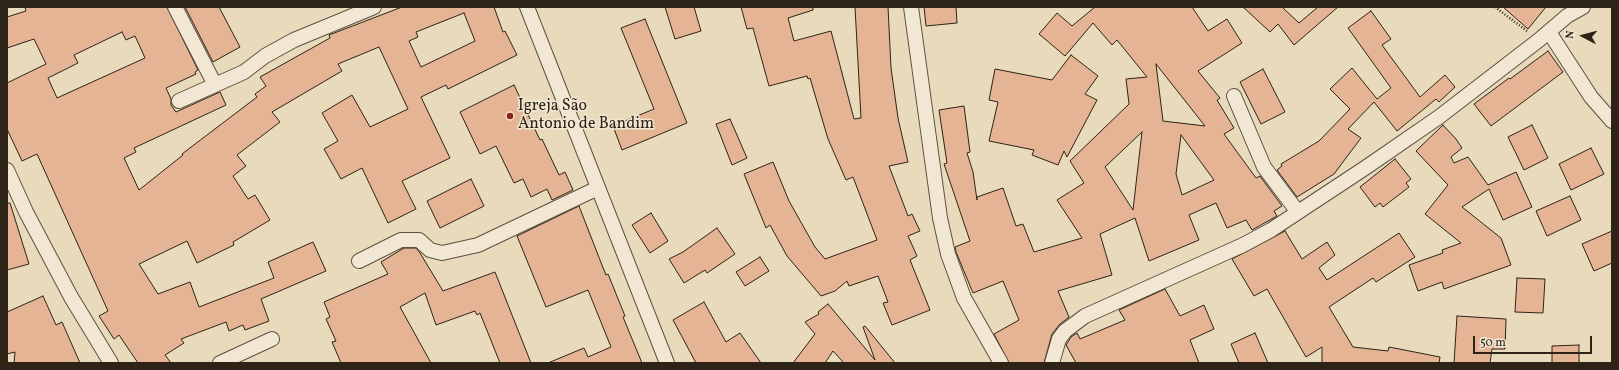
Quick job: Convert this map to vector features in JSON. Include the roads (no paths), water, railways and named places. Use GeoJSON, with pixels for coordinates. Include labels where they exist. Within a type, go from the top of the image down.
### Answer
{"type":"FeatureCollection","features":[{"type":"Feature","properties":{"kind":"street"},"geometry":{"type":"LineString","coordinates":[[175,7],[215,85]]}},
{"type":"Feature","properties":{"kind":"street"},"geometry":{"type":"LineString","coordinates":[[179,101],[244,72],[265,56],[294,40],[374,7]]}},
{"type":"Feature","properties":{"kind":"street"},"geometry":{"type":"LineString","coordinates":[[527,7],[667,363]]}},
{"type":"Feature","properties":{"kind":"street"},"geometry":{"type":"LineString","coordinates":[[911,7],[940,218],[948,254],[964,298],[1001,363]]}},
{"type":"Feature","properties":{"kind":"street"},"geometry":{"type":"LineString","coordinates":[[1052,363],[1059,339],[1065,331],[1085,316],[1243,245],[1271,230],[1297,211],[1365,168],[1439,117],[1568,16],[1583,7]]}},
{"type":"Feature","properties":{"kind":"street"},"geometry":{"type":"LineString","coordinates":[[1544,36],[1591,97],[1612,121]]}},
{"type":"Feature","properties":{"kind":"street"},"geometry":{"type":"LineString","coordinates":[[1234,96],[1264,167],[1297,211]]}},
{"type":"Feature","properties":{"kind":"street"},"geometry":{"type":"LineString","coordinates":[[7,170],[26,212],[71,297],[112,363]]}},
{"type":"Feature","properties":{"kind":"street"},"geometry":{"type":"LineString","coordinates":[[359,261],[401,240],[419,240],[430,250],[442,253],[478,245],[598,188]]}},
{"type":"Feature","properties":{"kind":"street"},"geometry":{"type":"LineString","coordinates":[[220,363],[272,339]]}},
{"type":"Feature","properties":{"kind":"place","name":"Igreja São Antonio de Bandim"},"geometry":{"type":"Point","coordinates":[510,116]}}]}
